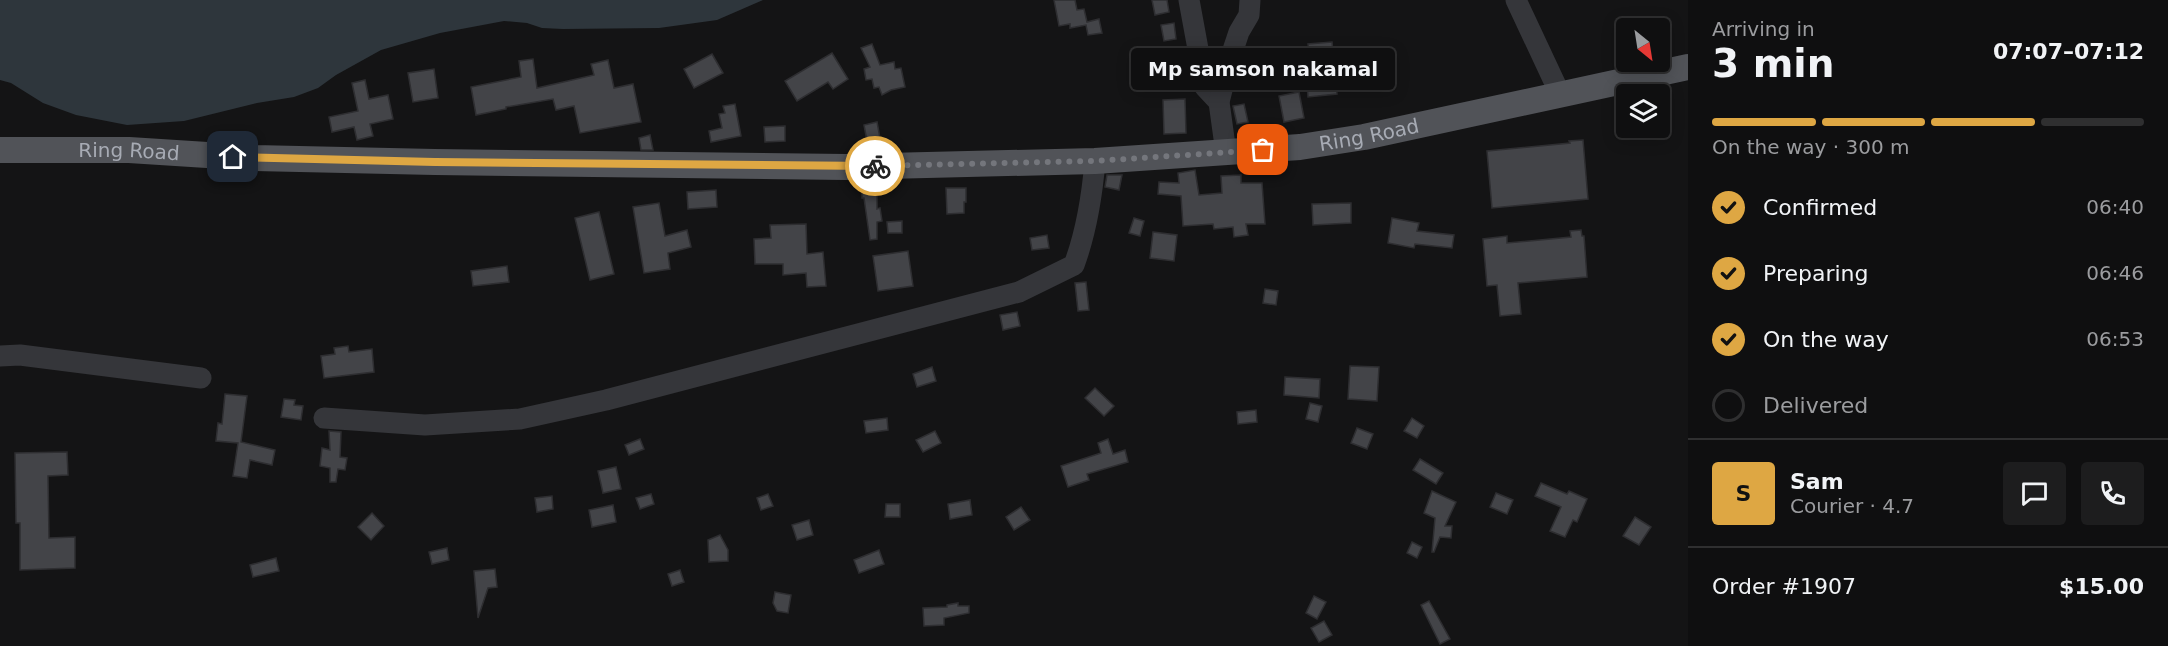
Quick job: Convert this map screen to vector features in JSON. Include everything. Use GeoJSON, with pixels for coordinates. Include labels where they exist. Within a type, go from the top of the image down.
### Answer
{"type":"FeatureCollection","features":[{"type":"Feature","properties":{"kind":"main road","name":"Ring Road"},"geometry":{"type":"LineString","coordinates":[[0,150],[129,150],[254,158],[412,162],[799,166],[1095,161],[1300,147],[1364,137],[1688,67]]}},
{"type":"Feature","properties":{"kind":"street"},"geometry":{"type":"LineString","coordinates":[[1190,0],[1205,87],[1219,102]]}},
{"type":"Feature","properties":{"kind":"street"},"geometry":{"type":"LineString","coordinates":[[1226,153],[1219,102],[1239,32],[1250,15],[1250,0]]}},
{"type":"Feature","properties":{"kind":"street"},"geometry":{"type":"LineString","coordinates":[[1516,0],[1560,94]]}},
{"type":"Feature","properties":{"kind":"street"},"geometry":{"type":"LineString","coordinates":[[324,418],[425,425],[520,419],[606,400],[1019,292],[1074,265],[1083,240],[1092,201],[1095,161]]}},
{"type":"Feature","properties":{"kind":"street"},"geometry":{"type":"LineString","coordinates":[[0,356],[20,354],[201,378]]}},
{"type":"Feature","properties":{"kind":"shaded area"},"geometry":{"type":"Polygon","coordinates":[[[0,0],[763,0],[717,20],[659,28],[563,29],[542,28],[527,23],[504,21],[440,33],[381,50],[336,75],[318,88],[294,97],[257,103],[184,121],[127,125],[76,115],[43,103],[11,83],[0,80],[0,0]]]}},
{"type":"Feature","properties":{"kind":"building"},"geometry":{"type":"Polygon","coordinates":[[[1054,0],[1075,0],[1077,10],[1084,9],[1087,22],[1099,19],[1102,33],[1088,35],[1086,25],[1070,28],[1070,24],[1059,26],[1054,0]]]}},
{"type":"Feature","properties":{"kind":"building"},"geometry":{"type":"Polygon","coordinates":[[[1152,0],[1167,0],[1169,12],[1155,15],[1152,0]]]}},
{"type":"Feature","properties":{"kind":"building"},"geometry":{"type":"Polygon","coordinates":[[[1174,23],[1176,39],[1164,41],[1161,25],[1174,23]]]}},
{"type":"Feature","properties":{"kind":"building"},"geometry":{"type":"Polygon","coordinates":[[[1332,42],[1334,64],[1342,64],[1343,81],[1336,82],[1337,94],[1308,97],[1305,59],[1310,59],[1308,44],[1332,42]]]}},
{"type":"Feature","properties":{"kind":"building"},"geometry":{"type":"Polygon","coordinates":[[[872,44],[880,65],[894,62],[895,69],[901,68],[905,87],[882,95],[879,87],[874,88],[872,79],[866,80],[864,69],[870,67],[861,48],[872,44]]]}},
{"type":"Feature","properties":{"kind":"building"},"geometry":{"type":"Polygon","coordinates":[[[832,53],[848,79],[833,89],[828,82],[797,101],[785,81],[832,53]]]}},
{"type":"Feature","properties":{"kind":"building"},"geometry":{"type":"Polygon","coordinates":[[[712,54],[723,73],[694,88],[684,69],[712,54]]]}},
{"type":"Feature","properties":{"kind":"building"},"geometry":{"type":"Polygon","coordinates":[[[533,59],[537,88],[594,75],[591,64],[608,60],[614,88],[633,84],[641,122],[580,133],[574,106],[556,110],[553,99],[476,115],[471,87],[521,77],[519,61],[533,59]]]}},
{"type":"Feature","properties":{"kind":"building"},"geometry":{"type":"Polygon","coordinates":[[[434,69],[438,98],[413,102],[408,73],[434,69]]]}},
{"type":"Feature","properties":{"kind":"building"},"geometry":{"type":"Polygon","coordinates":[[[1376,79],[1377,90],[1365,91],[1364,80],[1376,79]]]}},
{"type":"Feature","properties":{"kind":"building"},"geometry":{"type":"Polygon","coordinates":[[[365,80],[369,99],[388,95],[393,119],[370,124],[373,136],[357,140],[354,127],[332,132],[329,117],[358,111],[352,83],[365,80]]]}},
{"type":"Feature","properties":{"kind":"building"},"geometry":{"type":"Polygon","coordinates":[[[1299,92],[1304,118],[1284,122],[1279,96],[1299,92]]]}},
{"type":"Feature","properties":{"kind":"building"},"geometry":{"type":"Polygon","coordinates":[[[1185,99],[1186,133],[1164,134],[1163,100],[1185,99]]]}},
{"type":"Feature","properties":{"kind":"building"},"geometry":{"type":"Polygon","coordinates":[[[735,104],[741,136],[711,142],[709,131],[722,128],[719,114],[725,113],[723,106],[735,104]]]}},
{"type":"Feature","properties":{"kind":"building"},"geometry":{"type":"Polygon","coordinates":[[[1244,104],[1248,122],[1237,124],[1233,106],[1244,104]]]}},
{"type":"Feature","properties":{"kind":"building"},"geometry":{"type":"Polygon","coordinates":[[[877,122],[880,138],[867,141],[864,125],[877,122]]]}},
{"type":"Feature","properties":{"kind":"building"},"geometry":{"type":"Polygon","coordinates":[[[785,126],[785,141],[765,142],[764,127],[785,126]]]}},
{"type":"Feature","properties":{"kind":"building"},"geometry":{"type":"Polygon","coordinates":[[[650,135],[653,150],[641,150],[639,138],[650,135]]]}},
{"type":"Feature","properties":{"kind":"building"},"geometry":{"type":"Polygon","coordinates":[[[1583,140],[1588,199],[1492,208],[1487,151],[1583,140]]]}},
{"type":"Feature","properties":{"kind":"building"},"geometry":{"type":"Polygon","coordinates":[[[1195,170],[1199,195],[1222,193],[1221,176],[1241,175],[1241,183],[1262,183],[1265,224],[1246,224],[1248,235],[1234,237],[1233,227],[1214,229],[1213,224],[1183,226],[1181,196],[1158,194],[1159,182],[1179,183],[1178,173],[1195,170]]]}},
{"type":"Feature","properties":{"kind":"building"},"geometry":{"type":"Polygon","coordinates":[[[1107,175],[1122,175],[1119,190],[1105,187],[1107,175]]]}},
{"type":"Feature","properties":{"kind":"building"},"geometry":{"type":"Polygon","coordinates":[[[877,181],[877,209],[880,208],[882,221],[877,222],[877,239],[870,240],[864,198],[862,198],[862,182],[877,181]]]}},
{"type":"Feature","properties":{"kind":"building"},"geometry":{"type":"Polygon","coordinates":[[[946,188],[966,188],[964,213],[947,214],[946,188]]]}},
{"type":"Feature","properties":{"kind":"building"},"geometry":{"type":"Polygon","coordinates":[[[716,190],[717,207],[688,209],[687,192],[716,190]]]}},
{"type":"Feature","properties":{"kind":"building"},"geometry":{"type":"Polygon","coordinates":[[[659,203],[665,236],[687,230],[691,247],[668,253],[670,269],[644,273],[633,207],[659,203]]]}},
{"type":"Feature","properties":{"kind":"building"},"geometry":{"type":"Polygon","coordinates":[[[1351,203],[1351,223],[1313,225],[1312,204],[1351,203]]]}},
{"type":"Feature","properties":{"kind":"building"},"geometry":{"type":"Polygon","coordinates":[[[599,212],[614,274],[590,280],[575,218],[599,212]]]}},
{"type":"Feature","properties":{"kind":"building"},"geometry":{"type":"Polygon","coordinates":[[[1134,218],[1144,221],[1140,236],[1129,233],[1134,218]]]}},
{"type":"Feature","properties":{"kind":"building"},"geometry":{"type":"Polygon","coordinates":[[[1392,218],[1419,223],[1417,231],[1454,235],[1452,248],[1415,244],[1414,248],[1388,243],[1392,218]]]}},
{"type":"Feature","properties":{"kind":"building"},"geometry":{"type":"Polygon","coordinates":[[[902,221],[902,233],[888,233],[887,222],[902,221]]]}},
{"type":"Feature","properties":{"kind":"building"},"geometry":{"type":"Polygon","coordinates":[[[806,224],[807,254],[823,252],[826,286],[807,287],[806,273],[783,275],[783,264],[755,264],[754,239],[771,238],[770,225],[806,224]]]}},
{"type":"Feature","properties":{"kind":"building"},"geometry":{"type":"Polygon","coordinates":[[[1581,230],[1584,236],[1587,277],[1518,283],[1521,314],[1500,316],[1497,285],[1487,286],[1483,239],[1507,236],[1507,243],[1571,237],[1570,231],[1581,230]]]}},
{"type":"Feature","properties":{"kind":"building"},"geometry":{"type":"Polygon","coordinates":[[[1153,232],[1177,235],[1174,261],[1150,258],[1153,232]]]}},
{"type":"Feature","properties":{"kind":"building"},"geometry":{"type":"Polygon","coordinates":[[[1047,235],[1049,248],[1032,250],[1030,238],[1047,235]]]}},
{"type":"Feature","properties":{"kind":"building"},"geometry":{"type":"Polygon","coordinates":[[[908,251],[913,286],[878,291],[873,256],[908,251]]]}},
{"type":"Feature","properties":{"kind":"building"},"geometry":{"type":"Polygon","coordinates":[[[507,266],[509,282],[473,286],[471,271],[507,266]]]}},
{"type":"Feature","properties":{"kind":"building"},"geometry":{"type":"Polygon","coordinates":[[[1086,282],[1089,310],[1078,311],[1075,283],[1086,282]]]}},
{"type":"Feature","properties":{"kind":"building"},"geometry":{"type":"Polygon","coordinates":[[[1265,289],[1278,291],[1276,305],[1263,303],[1265,289]]]}},
{"type":"Feature","properties":{"kind":"building"},"geometry":{"type":"Polygon","coordinates":[[[1017,312],[1020,326],[1003,330],[1000,315],[1017,312]]]}},
{"type":"Feature","properties":{"kind":"building"},"geometry":{"type":"Polygon","coordinates":[[[348,346],[349,352],[372,349],[374,372],[324,378],[321,356],[335,354],[334,348],[348,346]]]}},
{"type":"Feature","properties":{"kind":"building"},"geometry":{"type":"Polygon","coordinates":[[[1350,366],[1379,367],[1377,401],[1348,399],[1350,366]]]}},
{"type":"Feature","properties":{"kind":"building"},"geometry":{"type":"Polygon","coordinates":[[[932,367],[936,381],[917,387],[913,374],[932,367]]]}},
{"type":"Feature","properties":{"kind":"building"},"geometry":{"type":"Polygon","coordinates":[[[1285,377],[1320,379],[1319,398],[1284,395],[1285,377]]]}},
{"type":"Feature","properties":{"kind":"building"},"geometry":{"type":"Polygon","coordinates":[[[1095,388],[1114,406],[1104,416],[1085,398],[1095,388]]]}},
{"type":"Feature","properties":{"kind":"building"},"geometry":{"type":"Polygon","coordinates":[[[225,394],[247,396],[241,442],[275,450],[272,465],[250,460],[247,478],[233,476],[238,443],[216,441],[218,423],[222,424],[225,394]]]}},
{"type":"Feature","properties":{"kind":"building"},"geometry":{"type":"Polygon","coordinates":[[[284,399],[295,400],[294,405],[303,406],[301,420],[281,417],[284,399]]]}},
{"type":"Feature","properties":{"kind":"building"},"geometry":{"type":"Polygon","coordinates":[[[1310,403],[1322,406],[1318,422],[1306,419],[1310,403]]]}},
{"type":"Feature","properties":{"kind":"building"},"geometry":{"type":"Polygon","coordinates":[[[1256,410],[1257,422],[1238,424],[1237,412],[1256,410]]]}},
{"type":"Feature","properties":{"kind":"building"},"geometry":{"type":"Polygon","coordinates":[[[887,418],[888,430],[866,433],[864,421],[887,418]]]}},
{"type":"Feature","properties":{"kind":"building"},"geometry":{"type":"Polygon","coordinates":[[[1412,418],[1424,426],[1417,438],[1404,431],[1412,418]]]}},
{"type":"Feature","properties":{"kind":"building"},"geometry":{"type":"Polygon","coordinates":[[[1357,428],[1373,434],[1367,449],[1351,443],[1357,428]]]}},
{"type":"Feature","properties":{"kind":"building"},"geometry":{"type":"Polygon","coordinates":[[[329,431],[341,432],[340,457],[347,458],[345,470],[338,469],[336,482],[330,482],[330,468],[320,466],[322,448],[330,450],[329,431]]]}},
{"type":"Feature","properties":{"kind":"building"},"geometry":{"type":"Polygon","coordinates":[[[935,431],[941,443],[923,452],[916,440],[935,431]]]}},
{"type":"Feature","properties":{"kind":"building"},"geometry":{"type":"Polygon","coordinates":[[[640,439],[644,449],[629,455],[625,445],[640,439]]]}},
{"type":"Feature","properties":{"kind":"building"},"geometry":{"type":"Polygon","coordinates":[[[1108,439],[1113,454],[1125,450],[1128,462],[1087,474],[1089,480],[1068,487],[1061,466],[1101,453],[1098,443],[1108,439]]]}},
{"type":"Feature","properties":{"kind":"building"},"geometry":{"type":"Polygon","coordinates":[[[67,452],[68,475],[48,476],[49,538],[75,537],[75,568],[20,570],[20,523],[16,523],[15,453],[67,452]]]}},
{"type":"Feature","properties":{"kind":"building"},"geometry":{"type":"Polygon","coordinates":[[[1420,459],[1443,473],[1436,484],[1413,470],[1420,459]]]}},
{"type":"Feature","properties":{"kind":"building"},"geometry":{"type":"Polygon","coordinates":[[[616,467],[621,489],[603,493],[598,471],[616,467]]]}},
{"type":"Feature","properties":{"kind":"building"},"geometry":{"type":"Polygon","coordinates":[[[1541,483],[1567,494],[1569,491],[1587,499],[1577,522],[1573,520],[1565,537],[1550,531],[1561,507],[1535,496],[1541,483]]]}},
{"type":"Feature","properties":{"kind":"building"},"geometry":{"type":"Polygon","coordinates":[[[1432,491],[1456,502],[1445,526],[1452,526],[1451,538],[1440,537],[1434,552],[1432,552],[1435,518],[1424,513],[1432,491]]]}},
{"type":"Feature","properties":{"kind":"building"},"geometry":{"type":"Polygon","coordinates":[[[1496,493],[1513,500],[1507,514],[1490,507],[1496,493]]]}},
{"type":"Feature","properties":{"kind":"building"},"geometry":{"type":"Polygon","coordinates":[[[651,494],[654,504],[640,509],[636,498],[651,494]]]}},
{"type":"Feature","properties":{"kind":"building"},"geometry":{"type":"Polygon","coordinates":[[[768,494],[773,506],[761,510],[757,498],[768,494]]]}},
{"type":"Feature","properties":{"kind":"building"},"geometry":{"type":"Polygon","coordinates":[[[552,496],[553,509],[537,512],[535,498],[552,496]]]}},
{"type":"Feature","properties":{"kind":"building"},"geometry":{"type":"Polygon","coordinates":[[[970,500],[972,515],[950,519],[948,504],[970,500]]]}},
{"type":"Feature","properties":{"kind":"building"},"geometry":{"type":"Polygon","coordinates":[[[886,504],[900,504],[900,517],[885,517],[886,504]]]}},
{"type":"Feature","properties":{"kind":"building"},"geometry":{"type":"Polygon","coordinates":[[[613,505],[616,522],[592,527],[589,510],[613,505]]]}},
{"type":"Feature","properties":{"kind":"building"},"geometry":{"type":"Polygon","coordinates":[[[1021,507],[1030,520],[1014,530],[1006,517],[1021,507]]]}},
{"type":"Feature","properties":{"kind":"building"},"geometry":{"type":"Polygon","coordinates":[[[372,513],[384,526],[371,540],[358,527],[372,513]]]}},
{"type":"Feature","properties":{"kind":"building"},"geometry":{"type":"Polygon","coordinates":[[[1635,517],[1651,527],[1639,545],[1623,536],[1635,517]]]}},
{"type":"Feature","properties":{"kind":"building"},"geometry":{"type":"Polygon","coordinates":[[[809,520],[813,535],[797,540],[792,525],[809,520]]]}},
{"type":"Feature","properties":{"kind":"building"},"geometry":{"type":"Polygon","coordinates":[[[720,535],[728,550],[728,561],[709,562],[708,540],[720,535]]]}},
{"type":"Feature","properties":{"kind":"building"},"geometry":{"type":"Polygon","coordinates":[[[1412,542],[1422,547],[1417,558],[1407,553],[1412,542]]]}},
{"type":"Feature","properties":{"kind":"building"},"geometry":{"type":"Polygon","coordinates":[[[447,548],[449,560],[432,564],[429,552],[447,548]]]}},
{"type":"Feature","properties":{"kind":"building"},"geometry":{"type":"Polygon","coordinates":[[[879,550],[884,564],[859,573],[854,560],[879,550]]]}},
{"type":"Feature","properties":{"kind":"building"},"geometry":{"type":"Polygon","coordinates":[[[276,558],[279,571],[253,577],[250,565],[276,558]]]}},
{"type":"Feature","properties":{"kind":"building"},"geometry":{"type":"Polygon","coordinates":[[[495,569],[497,587],[488,588],[478,618],[474,571],[495,569]]]}},
{"type":"Feature","properties":{"kind":"building"},"geometry":{"type":"Polygon","coordinates":[[[680,570],[684,582],[672,586],[668,574],[680,570]]]}},
{"type":"Feature","properties":{"kind":"building"},"geometry":{"type":"Polygon","coordinates":[[[775,592],[791,595],[788,613],[777,611],[773,603],[775,592]]]}},
{"type":"Feature","properties":{"kind":"building"},"geometry":{"type":"Polygon","coordinates":[[[1314,596],[1326,602],[1317,619],[1306,613],[1314,596]]]}},
{"type":"Feature","properties":{"kind":"building"},"geometry":{"type":"Polygon","coordinates":[[[1429,601],[1450,639],[1440,644],[1421,605],[1429,601]]]}},
{"type":"Feature","properties":{"kind":"building"},"geometry":{"type":"Polygon","coordinates":[[[958,603],[958,606],[969,606],[969,613],[944,618],[944,625],[924,626],[923,608],[947,607],[947,605],[958,603]]]}},
{"type":"Feature","properties":{"kind":"building"},"geometry":{"type":"Polygon","coordinates":[[[1324,621],[1332,635],[1319,642],[1311,628],[1324,621]]]}},
{"type":"Feature","properties":{"kind":"way so far"},"geometry":{"type":"LineString","coordinates":[[875,166],[1095,161],[1263,150]]}},
{"type":"Feature","properties":{"kind":"place","name":"Mp samson nakamal"},"geometry":{"type":"Point","coordinates":[1263,150]}},
{"type":"Feature","properties":{"kind":"route"},"geometry":{"type":"LineString","coordinates":[[233,157],[435,162],[875,166]]}}]}
